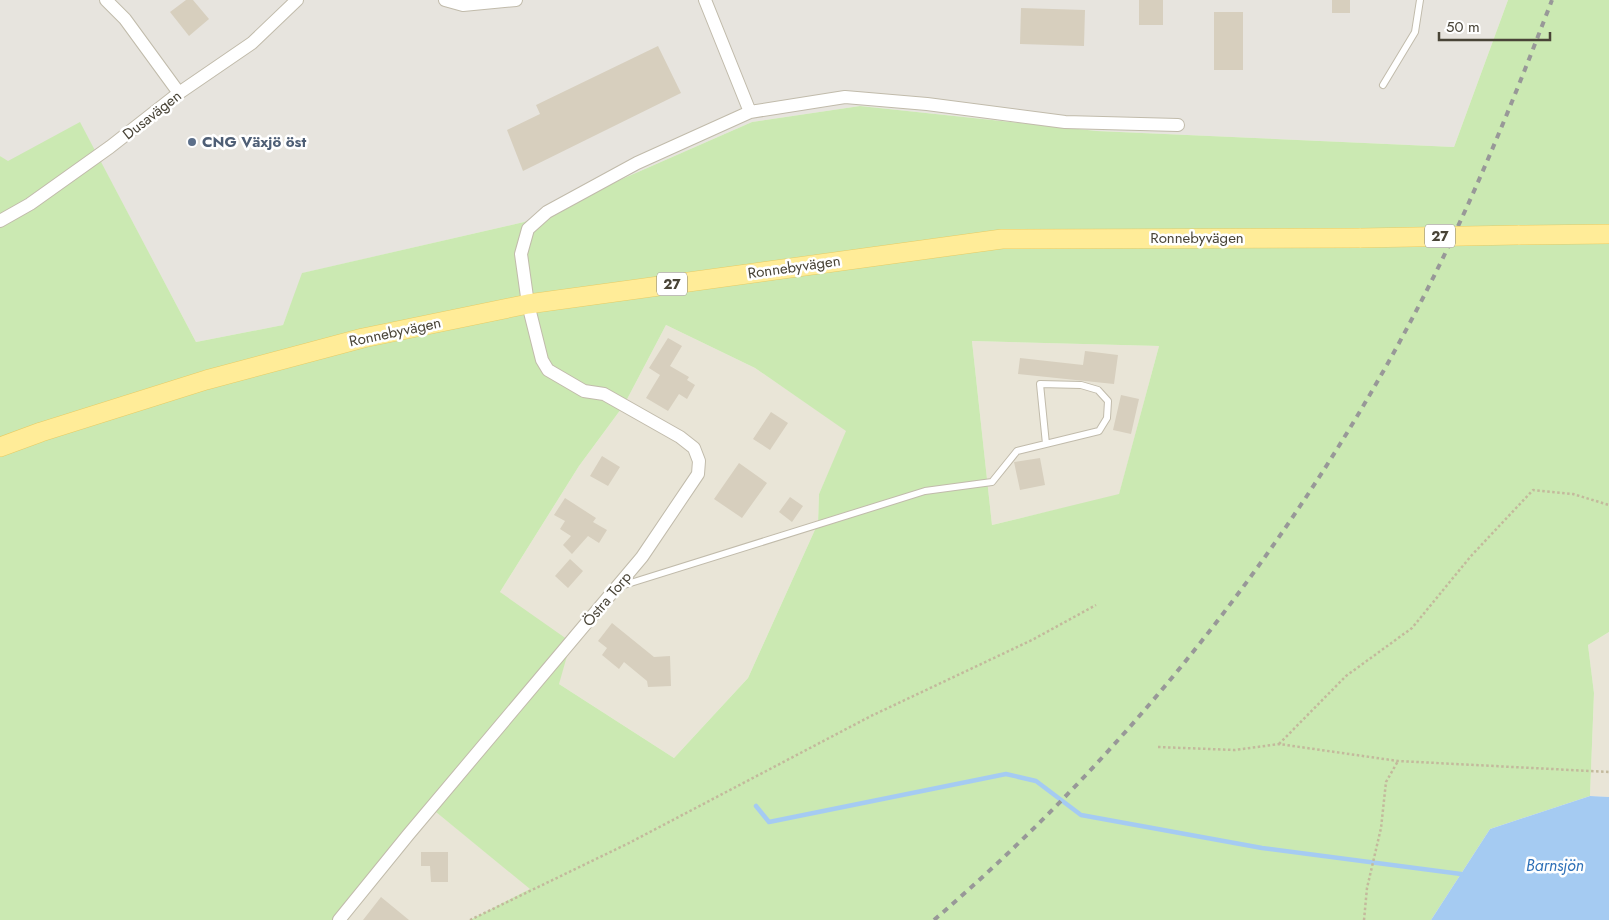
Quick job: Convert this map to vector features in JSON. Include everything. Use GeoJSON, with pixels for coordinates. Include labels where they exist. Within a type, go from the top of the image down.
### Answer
{"type":"FeatureCollection","features":[{"type":"Feature","properties":{"kind":"main road","name":"Ronnebyvägen"},"geometry":{"type":"LineString","coordinates":[[0,447],[41,432],[206,380],[363,338],[528,304],[1002,239],[1361,238],[1609,234]]}},
{"type":"Feature","properties":{"kind":"street"},"geometry":{"type":"LineString","coordinates":[[106,0],[125,19],[179,93]]}},
{"type":"Feature","properties":{"kind":"street","name":"Dusavägen"},"geometry":{"type":"LineString","coordinates":[[0,220],[30,204],[110,147],[179,93],[252,43],[297,0]]}},
{"type":"Feature","properties":{"kind":"street"},"geometry":{"type":"LineString","coordinates":[[445,0],[464,5],[516,0]]}},
{"type":"Feature","properties":{"kind":"street"},"geometry":{"type":"LineString","coordinates":[[706,0],[750,112]]}},
{"type":"Feature","properties":{"kind":"street","name":"Östra Torp"},"geometry":{"type":"LineString","coordinates":[[339,920],[642,557],[698,474],[699,461],[694,448],[680,436],[604,394],[584,391],[548,370],[542,360],[528,304],[520,254],[528,229],[547,212],[637,163],[750,112],[845,97],[927,104],[1064,122],[1178,124]]}},
{"type":"Feature","properties":{"kind":"lane"},"geometry":{"type":"LineString","coordinates":[[1383,85],[1415,32],[1420,0]]}},
{"type":"Feature","properties":{"kind":"lane"},"geometry":{"type":"LineString","coordinates":[[615,588],[925,492],[992,482],[1017,450],[1046,444],[1099,431],[1107,418],[1108,401],[1098,390],[1081,385],[1040,384],[1046,444]]}},
{"type":"Feature","properties":{"kind":"path"},"geometry":{"type":"LineString","coordinates":[[1279,744],[1346,676],[1412,628],[1472,556],[1533,490],[1573,494],[1609,505]]}},
{"type":"Feature","properties":{"kind":"path"},"geometry":{"type":"LineString","coordinates":[[470,920],[629,843],[871,716],[1032,640],[1096,605]]}},
{"type":"Feature","properties":{"kind":"path"},"geometry":{"type":"LineString","coordinates":[[1158,747],[1235,750],[1279,744],[1398,761],[1609,772]]}},
{"type":"Feature","properties":{"kind":"path"},"geometry":{"type":"LineString","coordinates":[[1364,920],[1367,888],[1380,828],[1386,782],[1398,761]]}},
{"type":"Feature","properties":{"kind":"shaded area"},"geometry":{"type":"Polygon","coordinates":[[[0,0],[1508,0],[1454,147],[1097,131],[860,106],[752,122],[524,222],[303,273],[283,325],[196,342],[80,123],[8,162],[0,156],[0,0]]]}},
{"type":"Feature","properties":{"kind":"shaded area"},"geometry":{"type":"Polygon","coordinates":[[[666,325],[755,368],[847,431],[819,494],[818,523],[748,678],[674,758],[559,684],[500,592],[579,466],[624,405],[666,325]]]}},
{"type":"Feature","properties":{"kind":"shaded area"},"geometry":{"type":"Polygon","coordinates":[[[972,341],[1159,346],[1119,495],[992,525],[972,341]]]}},
{"type":"Feature","properties":{"kind":"shaded area"},"geometry":{"type":"Polygon","coordinates":[[[1609,632],[1609,797],[1590,796],[1594,693],[1588,645],[1609,632]]]}},
{"type":"Feature","properties":{"kind":"shaded area"},"geometry":{"type":"Polygon","coordinates":[[[431,808],[531,889],[470,920],[339,920],[431,808]]]}},
{"type":"Feature","properties":{"kind":"green space"},"geometry":{"type":"Polygon","coordinates":[[[1508,0],[1609,0],[1609,632],[1588,645],[1594,693],[1590,796],[1490,829],[1431,920],[470,920],[530,889],[431,808],[339,920],[0,920],[0,156],[8,161],[80,122],[196,342],[283,325],[302,273],[524,222],[752,122],[860,106],[1097,131],[1454,147],[1508,0]],[[666,325],[624,405],[579,466],[500,592],[571,642],[559,684],[674,758],[748,678],[818,523],[819,494],[846,431],[755,368],[666,325]],[[972,341],[992,525],[1119,494],[1159,346],[972,341]]]}},
{"type":"Feature","properties":{"kind":"water","name":"Barnsjön"},"geometry":{"type":"Polygon","coordinates":[[[1590,796],[1609,797],[1609,920],[1431,920],[1490,829],[1590,796]]]}},
{"type":"Feature","properties":{"kind":"building"},"geometry":{"type":"Polygon","coordinates":[[[186,0],[193,0],[209,19],[189,36],[170,12],[186,0]]]}},
{"type":"Feature","properties":{"kind":"building"},"geometry":{"type":"Polygon","coordinates":[[[1139,0],[1163,0],[1163,25],[1139,25],[1139,0]]]}},
{"type":"Feature","properties":{"kind":"building"},"geometry":{"type":"Polygon","coordinates":[[[1332,0],[1350,0],[1350,13],[1332,13],[1332,0]]]}},
{"type":"Feature","properties":{"kind":"building"},"geometry":{"type":"Polygon","coordinates":[[[1021,8],[1085,10],[1084,46],[1020,44],[1021,8]]]}},
{"type":"Feature","properties":{"kind":"building"},"geometry":{"type":"Polygon","coordinates":[[[1214,12],[1243,12],[1243,70],[1214,70],[1214,12]]]}},
{"type":"Feature","properties":{"kind":"building"},"geometry":{"type":"Polygon","coordinates":[[[658,46],[681,93],[523,171],[507,130],[540,114],[536,105],[658,46]]]}},
{"type":"Feature","properties":{"kind":"building"},"geometry":{"type":"Polygon","coordinates":[[[668,338],[682,346],[670,366],[689,377],[687,380],[695,385],[687,399],[679,394],[668,411],[646,398],[660,375],[649,368],[668,338]]]}},
{"type":"Feature","properties":{"kind":"building"},"geometry":{"type":"Polygon","coordinates":[[[1085,351],[1118,355],[1114,384],[1018,374],[1020,358],[1083,365],[1085,351]]]}},
{"type":"Feature","properties":{"kind":"building"},"geometry":{"type":"Polygon","coordinates":[[[1121,395],[1139,399],[1131,434],[1113,430],[1121,395]]]}},
{"type":"Feature","properties":{"kind":"building"},"geometry":{"type":"Polygon","coordinates":[[[771,412],[788,423],[770,450],[753,439],[771,412]]]}},
{"type":"Feature","properties":{"kind":"building"},"geometry":{"type":"Polygon","coordinates":[[[602,456],[620,467],[608,486],[590,476],[602,456]]]}},
{"type":"Feature","properties":{"kind":"building"},"geometry":{"type":"Polygon","coordinates":[[[1040,458],[1045,485],[1020,490],[1014,462],[1040,458]]]}},
{"type":"Feature","properties":{"kind":"building"},"geometry":{"type":"Polygon","coordinates":[[[739,463],[767,483],[742,518],[714,499],[739,463]]]}},
{"type":"Feature","properties":{"kind":"building"},"geometry":{"type":"Polygon","coordinates":[[[790,497],[803,506],[792,522],[779,512],[790,497]]]}},
{"type":"Feature","properties":{"kind":"building"},"geometry":{"type":"Polygon","coordinates":[[[565,498],[596,518],[593,522],[607,530],[599,543],[588,536],[572,554],[563,545],[571,536],[560,529],[565,521],[554,515],[565,498]]]}},
{"type":"Feature","properties":{"kind":"building"},"geometry":{"type":"Polygon","coordinates":[[[570,559],[583,571],[568,588],[555,576],[570,559]]]}},
{"type":"Feature","properties":{"kind":"building"},"geometry":{"type":"Polygon","coordinates":[[[612,623],[654,657],[670,656],[671,686],[648,687],[647,681],[624,662],[619,669],[602,655],[607,648],[598,641],[612,623]]]}},
{"type":"Feature","properties":{"kind":"building"},"geometry":{"type":"Polygon","coordinates":[[[421,852],[448,852],[448,882],[431,882],[430,866],[421,866],[421,852]]]}},
{"type":"Feature","properties":{"kind":"building"},"geometry":{"type":"Polygon","coordinates":[[[381,897],[409,920],[363,920],[381,897]]]}},
{"type":"Feature","properties":{"kind":"waterway"},"geometry":{"type":"LineString","coordinates":[[756,806],[769,822],[1006,774],[1036,781],[1081,815],[1262,848],[1461,874]]}},
{"type":"Feature","properties":{"kind":"railway"},"geometry":{"type":"LineString","coordinates":[[934,920],[1006,855],[1075,787],[1140,715],[1202,640],[1261,562],[1316,482],[1367,400],[1434,277],[1471,199],[1552,0]]}},
{"type":"Feature","properties":{"kind":"place","name":"CNG Växjö öst"},"geometry":{"type":"Point","coordinates":[192,142]}}]}
